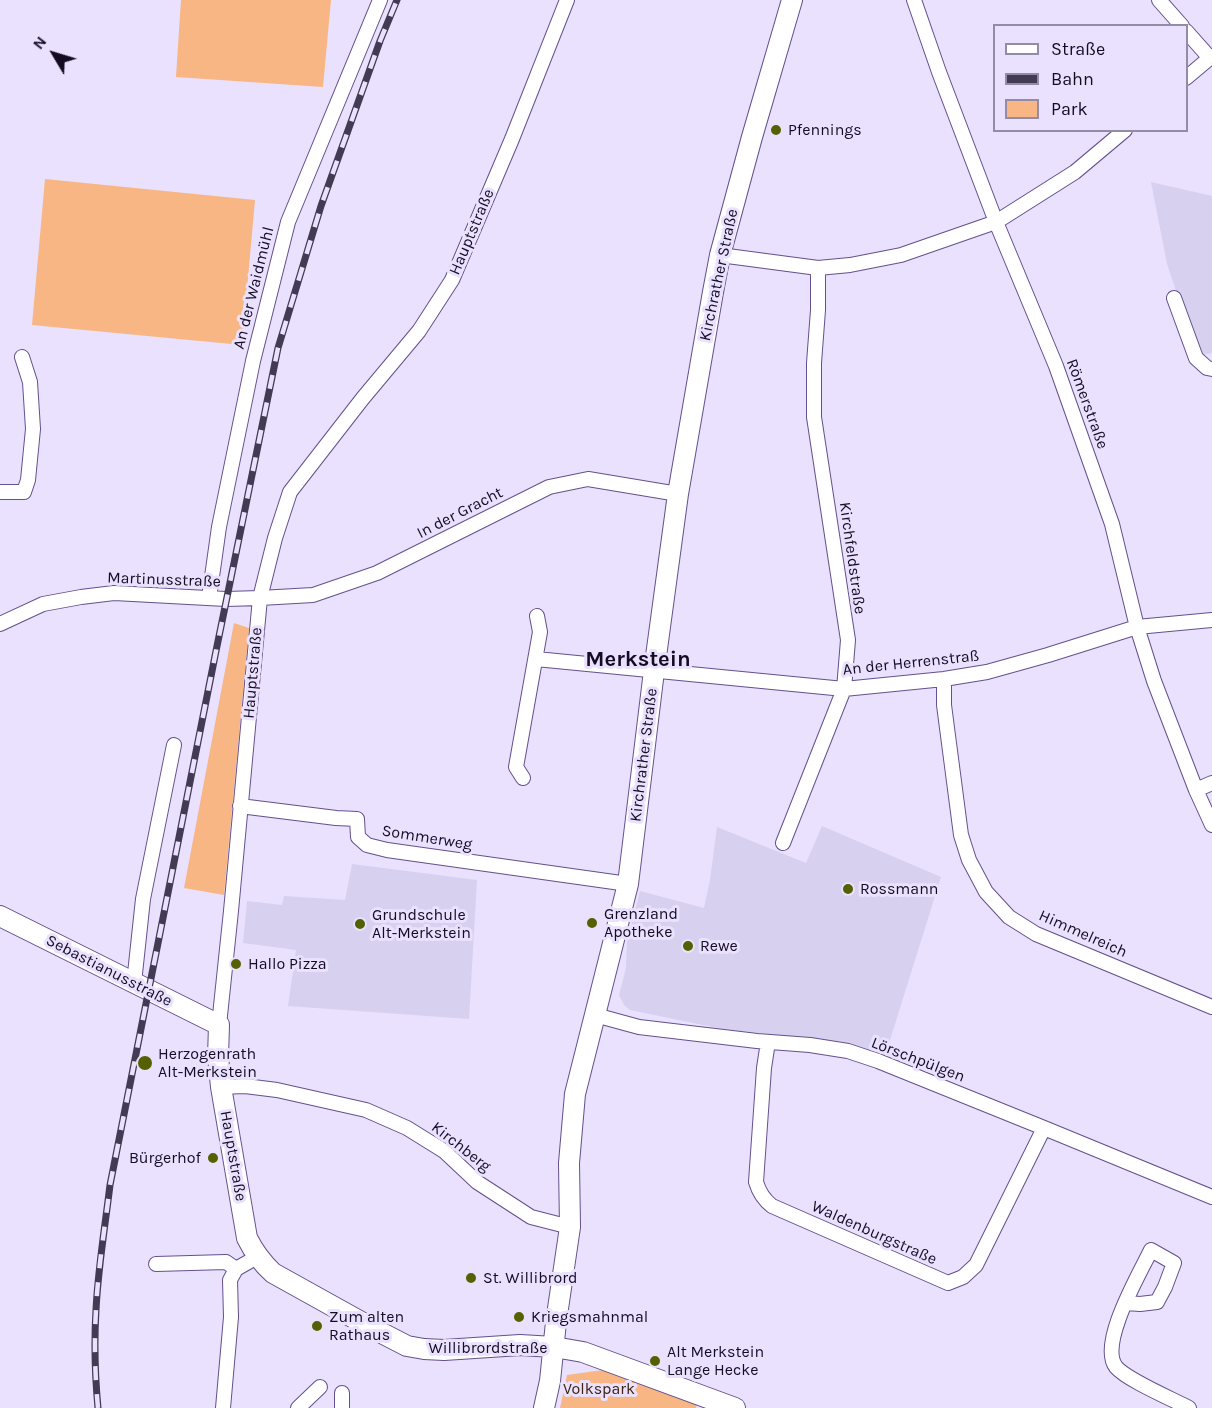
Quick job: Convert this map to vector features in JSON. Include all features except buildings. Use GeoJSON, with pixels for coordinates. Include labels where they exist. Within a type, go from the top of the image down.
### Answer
{"type":"FeatureCollection","features":[{"type":"Feature","properties":{"kind":"main road","name":"Kirchrather Straße"},"geometry":{"type":"LineString","coordinates":[[544,1408],[550,1382],[570,1227],[569,1163],[575,1094],[628,884],[678,494],[720,255],[792,0]]}},
{"type":"Feature","properties":{"kind":"main road","name":"Sebastianusstraße"},"geometry":{"type":"LineString","coordinates":[[0,916],[219,1025]]}},
{"type":"Feature","properties":{"kind":"main road","name":"Hauptstraße"},"geometry":{"type":"LineString","coordinates":[[219,1025],[218,1057],[221,1087],[247,1238],[257,1257]]}},
{"type":"Feature","properties":{"kind":"main road","name":"Willibrordstraße"},"geometry":{"type":"LineString","coordinates":[[257,1257],[273,1273],[407,1346],[444,1350],[520,1345],[554,1347],[590,1354],[702,1402],[735,1408]]}},
{"type":"Feature","properties":{"kind":"street","name":"An der Waidmühl"},"geometry":{"type":"LineString","coordinates":[[209,598],[219,527],[253,361],[288,222],[380,0]]}},
{"type":"Feature","properties":{"kind":"street","name":"Hauptstraße"},"geometry":{"type":"LineString","coordinates":[[219,1025],[260,598],[275,538],[290,492],[363,398],[419,331],[452,280],[512,139],[567,0]]}},
{"type":"Feature","properties":{"kind":"street","name":"Römerstraße"},"geometry":{"type":"LineString","coordinates":[[914,0],[996,222],[1056,366],[1112,524],[1137,627],[1154,681],[1212,825]]}},
{"type":"Feature","properties":{"kind":"street"},"geometry":{"type":"LineString","coordinates":[[1160,0],[1180,24]]}},
{"type":"Feature","properties":{"kind":"street"},"geometry":{"type":"LineString","coordinates":[[1188,33],[1211,56],[1188,76]]}},
{"type":"Feature","properties":{"kind":"street"},"geometry":{"type":"LineString","coordinates":[[720,255],[818,268],[850,266],[901,255],[996,222],[1076,172],[1123,132]]}},
{"type":"Feature","properties":{"kind":"street","name":"Kirchfeldstraße"},"geometry":{"type":"LineString","coordinates":[[783,843],[844,689],[848,640],[814,417],[818,268]]}},
{"type":"Feature","properties":{"kind":"street"},"geometry":{"type":"LineString","coordinates":[[1174,298],[1196,358],[1207,368],[1212,369]]}},
{"type":"Feature","properties":{"kind":"street"},"geometry":{"type":"LineString","coordinates":[[0,492],[24,492],[28,480],[33,429],[30,382],[22,357]]}},
{"type":"Feature","properties":{"kind":"street","name":"In der Gracht"},"geometry":{"type":"LineString","coordinates":[[260,598],[313,595],[377,573],[549,487],[588,479],[678,494]]}},
{"type":"Feature","properties":{"kind":"street","name":"Martinusstraße"},"geometry":{"type":"LineString","coordinates":[[0,624],[43,604],[114,593],[260,598]]}},
{"type":"Feature","properties":{"kind":"street"},"geometry":{"type":"LineString","coordinates":[[523,778],[516,767],[540,632],[537,616]]}},
{"type":"Feature","properties":{"kind":"street","name":"An der Herrenstraß"},"geometry":{"type":"LineString","coordinates":[[536,659],[844,689],[944,679],[997,669],[1137,627],[1212,620]]}},
{"type":"Feature","properties":{"kind":"street","name":"Himmelreich"},"geometry":{"type":"LineString","coordinates":[[944,679],[944,705],[961,835],[969,860],[986,892],[1009,917],[1036,934],[1212,1007]]}},
{"type":"Feature","properties":{"kind":"street"},"geometry":{"type":"LineString","coordinates":[[134,983],[143,899],[174,745]]}},
{"type":"Feature","properties":{"kind":"street"},"geometry":{"type":"LineString","coordinates":[[1196,790],[1212,783]]}},
{"type":"Feature","properties":{"kind":"street","name":"Sommerweg"},"geometry":{"type":"LineString","coordinates":[[240,806],[357,819],[358,837],[367,845],[387,850],[628,884]]}},
{"type":"Feature","properties":{"kind":"street","name":"Lörschpülgen"},"geometry":{"type":"LineString","coordinates":[[595,1015],[639,1027],[848,1051],[1212,1197]]}},
{"type":"Feature","properties":{"kind":"street","name":"Waldenburgstraße"},"geometry":{"type":"LineString","coordinates":[[768,1042],[756,1182],[765,1201],[948,1283],[963,1277],[976,1265],[1044,1128]]}},
{"type":"Feature","properties":{"kind":"street","name":"Kirchberg"},"geometry":{"type":"LineString","coordinates":[[221,1087],[244,1086],[277,1090],[366,1110],[407,1128],[444,1151],[477,1182],[531,1217],[570,1227]]}},
{"type":"Feature","properties":{"kind":"street"},"geometry":{"type":"LineString","coordinates":[[223,1408],[231,1317],[230,1280],[236,1269],[257,1257]]}},
{"type":"Feature","properties":{"kind":"street"},"geometry":{"type":"LineString","coordinates":[[156,1264],[226,1262],[236,1269]]}},
{"type":"Feature","properties":{"kind":"street"},"geometry":{"type":"LineString","coordinates":[[1126,1303],[1117,1323],[1111,1350],[1115,1365],[1126,1376],[1190,1408]]}},
{"type":"Feature","properties":{"kind":"street"},"geometry":{"type":"LineString","coordinates":[[298,1408],[320,1387]]}},
{"type":"Feature","properties":{"kind":"street"},"geometry":{"type":"LineString","coordinates":[[342,1393],[342,1408]]}},
{"type":"Feature","properties":{"kind":"shaded area"},"geometry":{"type":"Polygon","coordinates":[[[1151,182],[1212,196],[1212,353],[1198,356],[1167,264],[1151,182]]]}},
{"type":"Feature","properties":{"kind":"shaded area"},"geometry":{"type":"Polygon","coordinates":[[[822,826],[941,877],[885,1056],[844,1042],[722,1029],[630,1010],[624,1005],[619,995],[626,968],[627,942],[640,891],[704,908],[717,827],[806,863],[822,826]]]}},
{"type":"Feature","properties":{"kind":"shaded area","name":"Grundschule Alt-Merkstein"},"geometry":{"type":"Polygon","coordinates":[[[352,864],[477,880],[469,1019],[288,1006],[296,950],[243,943],[247,901],[282,905],[284,896],[345,900],[352,864]]]}},
{"type":"Feature","properties":{"kind":"green space"},"geometry":{"type":"Polygon","coordinates":[[[181,0],[331,0],[323,87],[176,77],[181,0]]]}},
{"type":"Feature","properties":{"kind":"green space"},"geometry":{"type":"Polygon","coordinates":[[[45,179],[255,200],[242,345],[32,325],[45,179]]]}},
{"type":"Feature","properties":{"kind":"green space"},"geometry":{"type":"Polygon","coordinates":[[[234,623],[249,628],[224,895],[184,888],[234,623]]]}},
{"type":"Feature","properties":{"kind":"green space","name":"Volkspark"},"geometry":{"type":"Polygon","coordinates":[[[603,1370],[697,1402],[696,1408],[560,1408],[567,1375],[603,1370]]]}},
{"type":"Feature","properties":{"kind":"railway"},"geometry":{"type":"LineString","coordinates":[[98,1408],[95,1359],[96,1310],[110,1185],[278,348],[321,206],[397,0]]}},
{"type":"Feature","properties":{"kind":"place","name":"Pfennings"},"geometry":{"type":"Point","coordinates":[776,130]}},
{"type":"Feature","properties":{"kind":"place","name":"Rossmann"},"geometry":{"type":"Point","coordinates":[848,889]}},
{"type":"Feature","properties":{"kind":"place","name":"Grenzland Apotheke"},"geometry":{"type":"Point","coordinates":[592,923]}},
{"type":"Feature","properties":{"kind":"place","name":"Grundschule Alt-Merkstein"},"geometry":{"type":"Point","coordinates":[360,924]}},
{"type":"Feature","properties":{"kind":"place","name":"Rewe"},"geometry":{"type":"Point","coordinates":[688,946]}},
{"type":"Feature","properties":{"kind":"place","name":"Hallo Pizza"},"geometry":{"type":"Point","coordinates":[236,964]}},
{"type":"Feature","properties":{"kind":"place","name":"Herzogenrath Alt-Merkstein"},"geometry":{"type":"Point","coordinates":[145,1063]}},
{"type":"Feature","properties":{"kind":"place","name":"Bürgerhof"},"geometry":{"type":"Point","coordinates":[213,1158]}},
{"type":"Feature","properties":{"kind":"place","name":"St. Willibrord"},"geometry":{"type":"Point","coordinates":[471,1278]}},
{"type":"Feature","properties":{"kind":"place","name":"Kriegsmahnmal"},"geometry":{"type":"Point","coordinates":[519,1317]}},
{"type":"Feature","properties":{"kind":"place","name":"Zum alten Rathaus"},"geometry":{"type":"Point","coordinates":[317,1326]}},
{"type":"Feature","properties":{"kind":"place","name":"Alt Merkstein Lange Hecke"},"geometry":{"type":"Point","coordinates":[655,1361]}},
{"type":"Feature","properties":{"kind":"district","name":"Merkstein"},"geometry":{"type":"Point","coordinates":[638,660]}}]}
